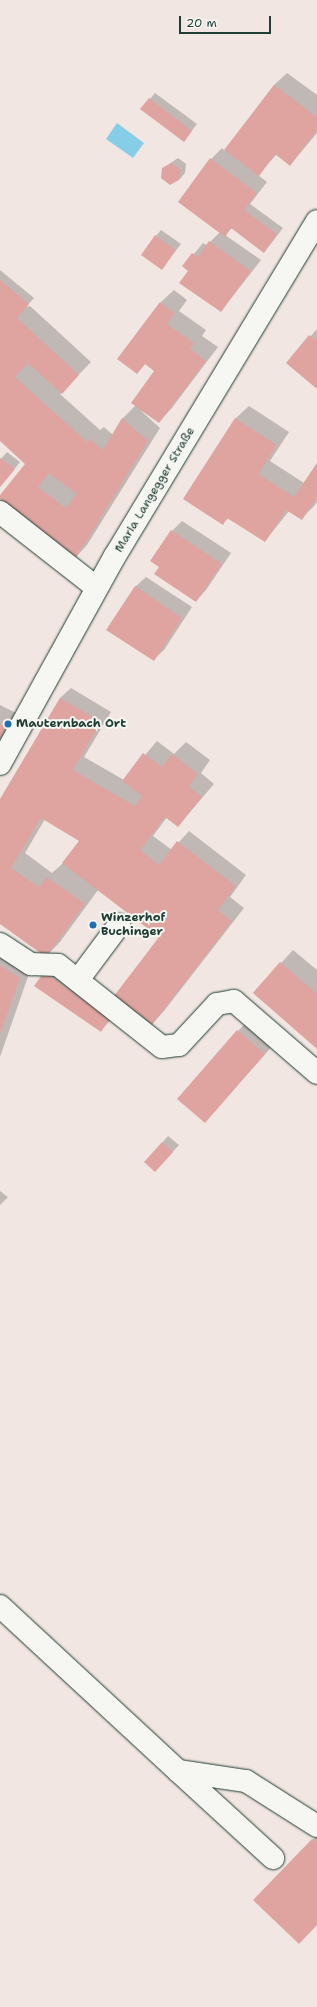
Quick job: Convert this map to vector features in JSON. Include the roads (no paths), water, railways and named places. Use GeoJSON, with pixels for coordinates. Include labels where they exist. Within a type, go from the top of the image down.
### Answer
{"type":"FeatureCollection","features":[{"type":"Feature","properties":{"kind":"street","name":"Maria Langegger Straße"},"geometry":{"type":"LineString","coordinates":[[0,764],[97,588],[317,221]]}},
{"type":"Feature","properties":{"kind":"street"},"geometry":{"type":"LineString","coordinates":[[0,512],[97,588]]}},
{"type":"Feature","properties":{"kind":"street"},"geometry":{"type":"LineString","coordinates":[[78,980],[119,925]]}},
{"type":"Feature","properties":{"kind":"street"},"geometry":{"type":"LineString","coordinates":[[0,944],[31,964],[58,965],[162,1047],[179,1045],[217,1004],[234,1001],[317,1073]]}},
{"type":"Feature","properties":{"kind":"street"},"geometry":{"type":"LineString","coordinates":[[0,1606],[273,1858]]}},
{"type":"Feature","properties":{"kind":"street"},"geometry":{"type":"LineString","coordinates":[[178,1771],[246,1781],[317,1826]]}},
{"type":"Feature","properties":{"kind":"water"},"geometry":{"type":"Polygon","coordinates":[[[117,123],[144,143],[133,158],[106,139],[117,123]]]}},
{"type":"Feature","properties":{"kind":"place","name":"Mauternbach Ort"},"geometry":{"type":"Point","coordinates":[8,724]}},
{"type":"Feature","properties":{"kind":"place","name":"Winzerhof Buchinger"},"geometry":{"type":"Point","coordinates":[93,925]}}]}
